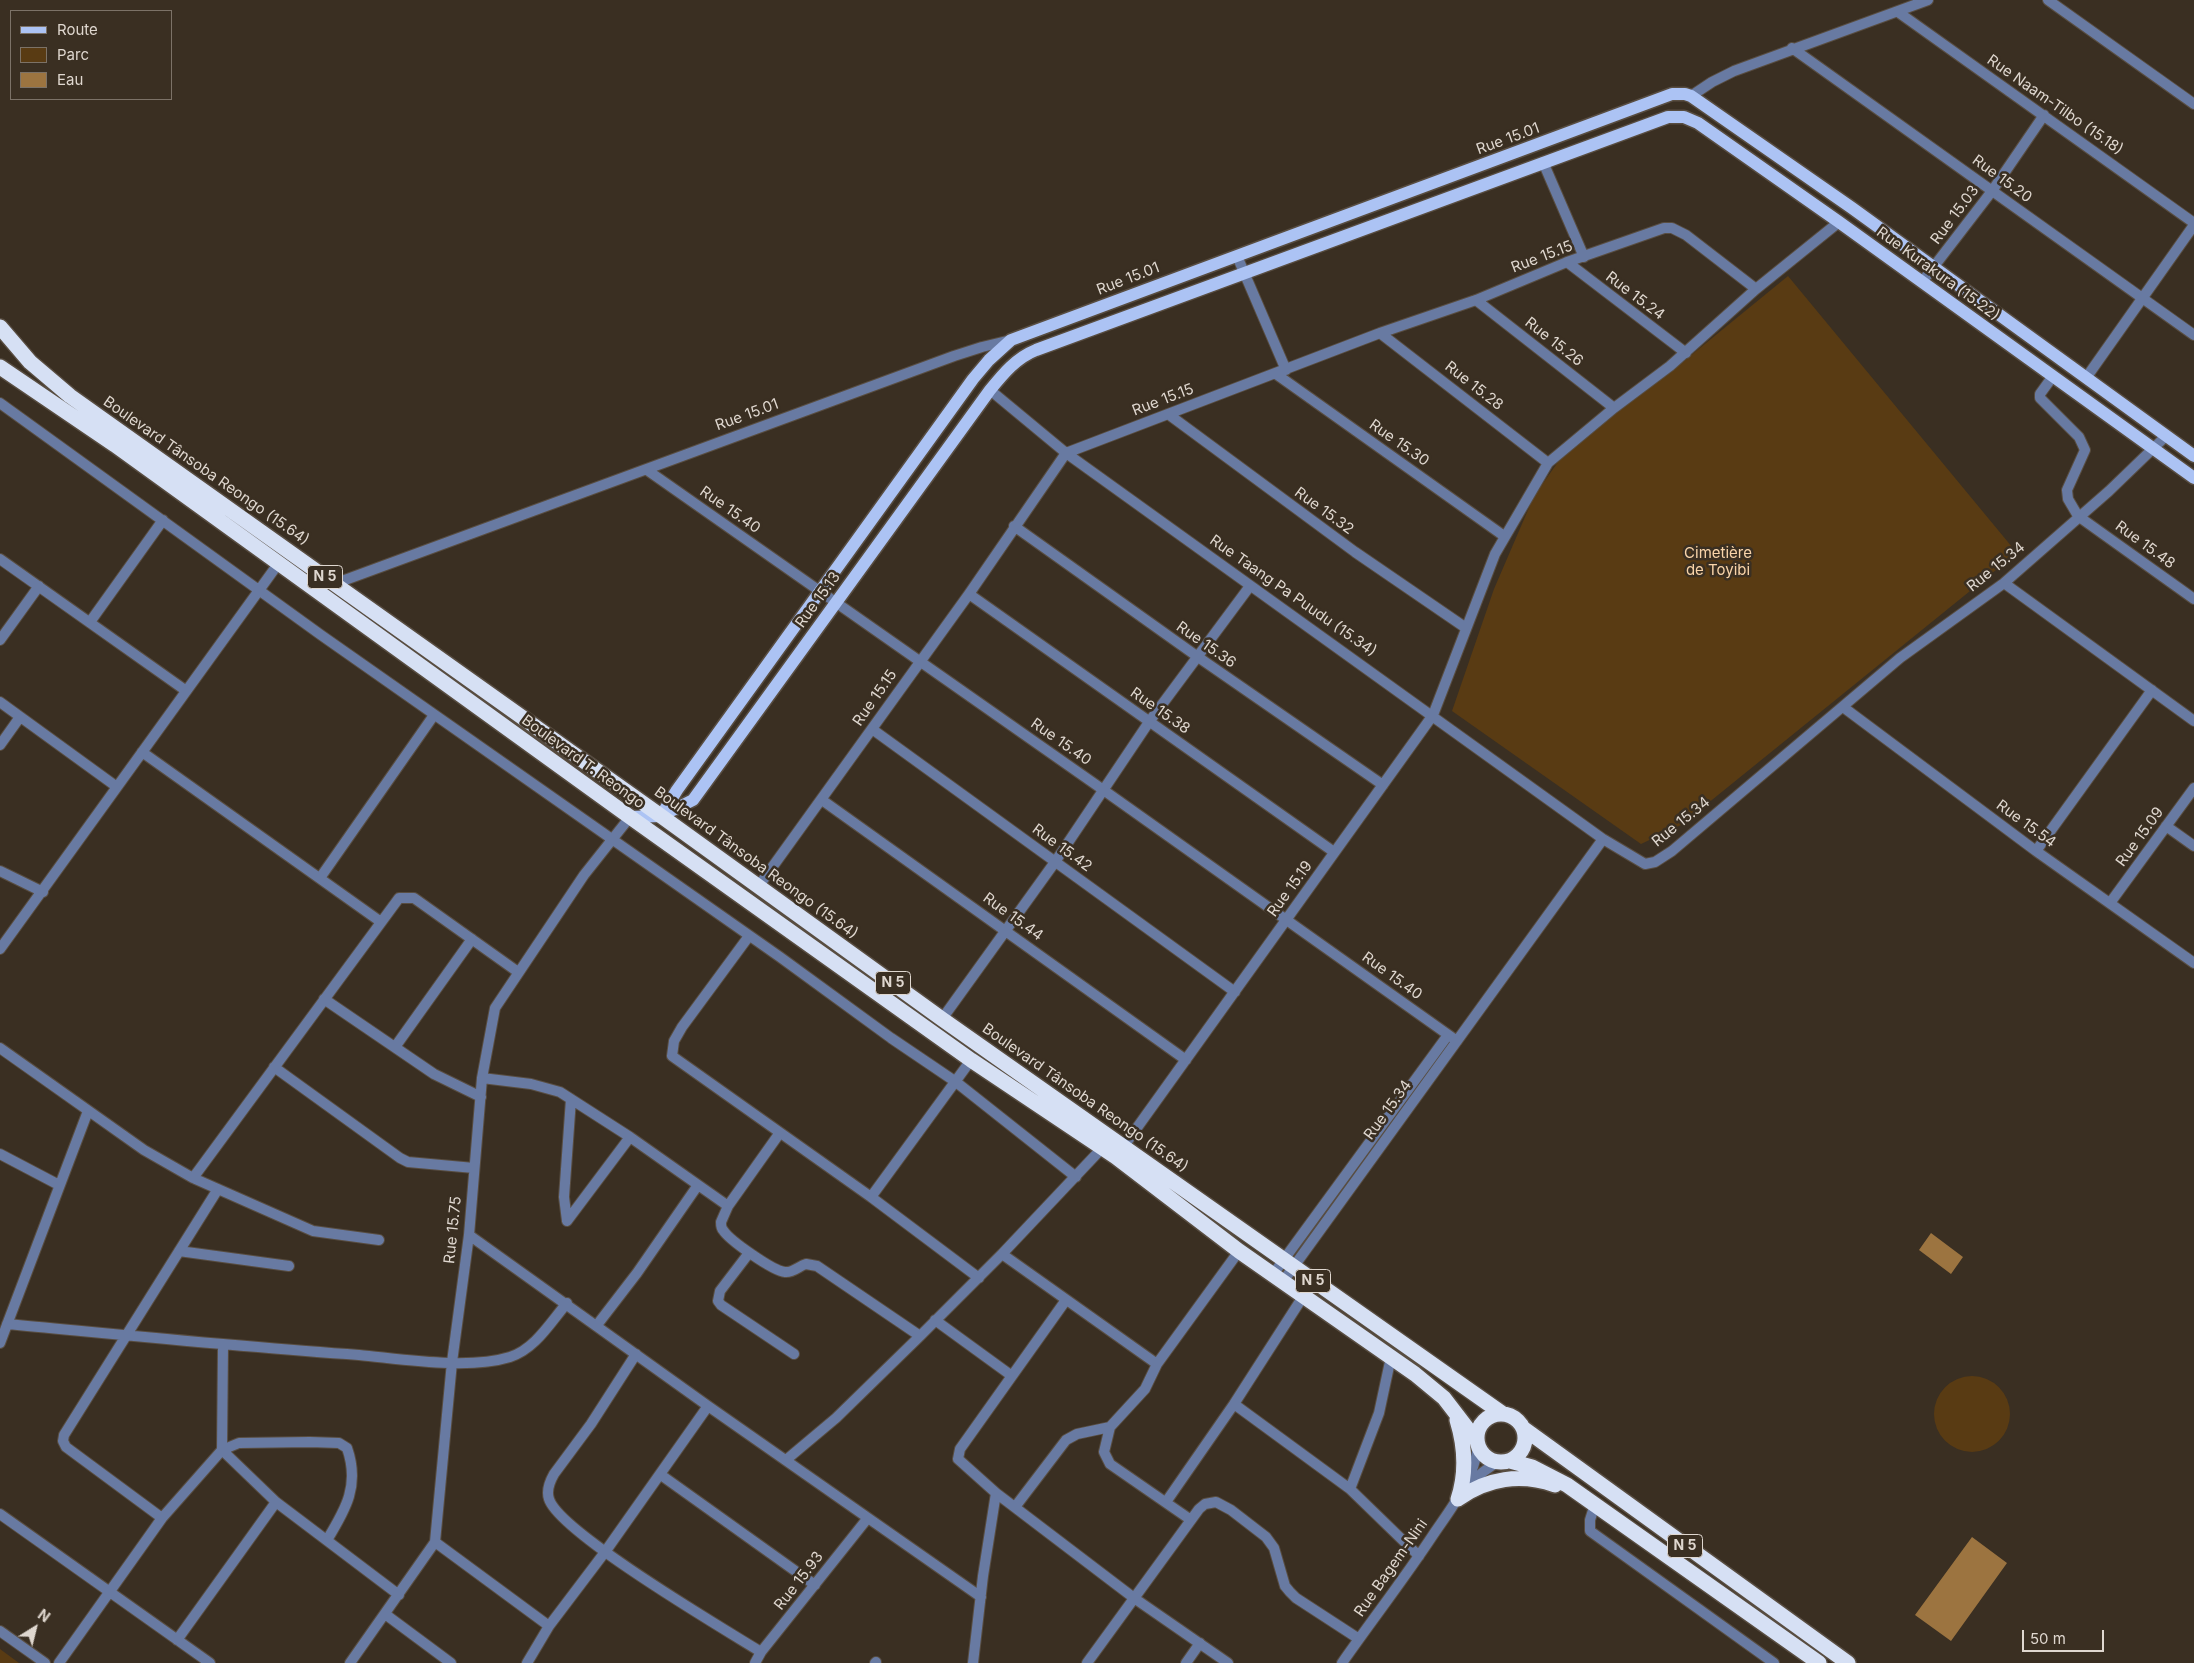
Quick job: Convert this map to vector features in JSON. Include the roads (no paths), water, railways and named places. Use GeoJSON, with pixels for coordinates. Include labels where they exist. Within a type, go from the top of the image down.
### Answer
{"type":"FeatureCollection","features":[{"type":"Feature","properties":{"kind":"highway","name":"Boulevard Tânsoba Reongo (15.64)"},"geometry":{"type":"LineString","coordinates":[[0,327],[30,362],[70,396],[661,816],[942,1019],[1107,1143],[1313,1281],[1503,1414],[1514,1418],[1523,1428],[1848,1663]]}},
{"type":"Feature","properties":{"kind":"highway","name":"Boulevard T. Reongo"},"geometry":{"type":"LineString","coordinates":[[0,366],[114,444],[278,564],[971,1060],[1107,1143]]}},
{"type":"Feature","properties":{"kind":"highway","name":"N 5"},"geometry":{"type":"LineString","coordinates":[[1120,1152],[1239,1251],[1279,1277],[1433,1388],[1453,1409],[1486,1457],[1540,1470],[1568,1485],[1819,1663]]}},
{"type":"Feature","properties":{"kind":"highway"},"geometry":{"type":"LineString","coordinates":[[1453,1409],[1461,1433],[1465,1456],[1460,1495]]}},
{"type":"Feature","properties":{"kind":"highway"},"geometry":{"type":"LineString","coordinates":[[1477,1444],[1478,1429],[1486,1419],[1503,1414]]}},
{"type":"Feature","properties":{"kind":"highway"},"geometry":{"type":"LineString","coordinates":[[1503,1462],[1520,1453],[1524,1448],[1523,1428]]}},
{"type":"Feature","properties":{"kind":"highway"},"geometry":{"type":"LineString","coordinates":[[1460,1495],[1480,1486],[1515,1478],[1549,1482],[1581,1495]]}},
{"type":"Feature","properties":{"kind":"main road","name":"Rue 15.01"},"geometry":{"type":"LineString","coordinates":[[1012,340],[1666,96],[1678,93],[1691,96]]}},
{"type":"Feature","properties":{"kind":"main road","name":"Rue Kurakura (15.22)"},"geometry":{"type":"LineString","coordinates":[[1691,96],[1934,268],[2194,456]]}},
{"type":"Feature","properties":{"kind":"main road","name":"Rue Kurakura (15.22)"},"geometry":{"type":"LineString","coordinates":[[1543,162],[1655,121],[1679,116],[1698,123],[1839,222],[2194,478]]}},
{"type":"Feature","properties":{"kind":"main road"},"geometry":{"type":"LineString","coordinates":[[990,390],[1008,369],[1036,350],[1242,272],[1543,162]]}},
{"type":"Feature","properties":{"kind":"main road","name":"Rue 15.13"},"geometry":{"type":"LineString","coordinates":[[661,816],[677,790],[973,379],[988,360],[1012,340]]}},
{"type":"Feature","properties":{"kind":"main road","name":"Rue 15.13"},"geometry":{"type":"LineString","coordinates":[[630,817],[661,816],[692,800],[990,390]]}},
{"type":"Feature","properties":{"kind":"street"},"geometry":{"type":"LineString","coordinates":[[1691,96],[1712,82],[1734,71],[1792,48],[1928,0]]}},
{"type":"Feature","properties":{"kind":"street"},"geometry":{"type":"LineString","coordinates":[[2048,0],[2194,104]]}},
{"type":"Feature","properties":{"kind":"street","name":"Rue Naam-Tilbo (15.18)"},"geometry":{"type":"LineString","coordinates":[[1898,12],[2194,224]]}},
{"type":"Feature","properties":{"kind":"street","name":"Rue 15.20"},"geometry":{"type":"LineString","coordinates":[[1792,48],[2194,335]]}},
{"type":"Feature","properties":{"kind":"street","name":"Rue 15.03"},"geometry":{"type":"LineString","coordinates":[[1922,282],[1992,191],[2044,115]]}},
{"type":"Feature","properties":{"kind":"street"},"geometry":{"type":"LineString","coordinates":[[1543,162],[1584,257]]}},
{"type":"Feature","properties":{"kind":"street","name":"Rue 15.19"},"geometry":{"type":"LineString","coordinates":[[1120,1152],[1433,715],[1504,536],[1548,463],[1614,408],[1686,353],[1756,289],[1839,222]]}},
{"type":"Feature","properties":{"kind":"street"},"geometry":{"type":"LineString","coordinates":[[2086,378],[2194,224]]}},
{"type":"Feature","properties":{"kind":"street","name":"Rue 15.15"},"geometry":{"type":"LineString","coordinates":[[758,887],[822,800],[1066,453],[1380,333],[1476,300],[1567,262],[1657,230],[1672,228],[1686,235],[1756,289]]}},
{"type":"Feature","properties":{"kind":"street"},"geometry":{"type":"LineString","coordinates":[[1236,256],[1281,372]]}},
{"type":"Feature","properties":{"kind":"street","name":"Rue 15.24"},"geometry":{"type":"LineString","coordinates":[[1567,262],[1686,353]]}},
{"type":"Feature","properties":{"kind":"street","name":"Rue 15.26"},"geometry":{"type":"LineString","coordinates":[[1476,300],[1614,408]]}},
{"type":"Feature","properties":{"kind":"street","name":"Rue 15.28"},"geometry":{"type":"LineString","coordinates":[[1380,333],[1548,463]]}},
{"type":"Feature","properties":{"kind":"street","name":"Rue 15.01"},"geometry":{"type":"LineString","coordinates":[[334,584],[954,356],[1012,340]]}},
{"type":"Feature","properties":{"kind":"street","name":"Rue 15.30"},"geometry":{"type":"LineString","coordinates":[[1281,372],[1504,536]]}},
{"type":"Feature","properties":{"kind":"street"},"geometry":{"type":"LineString","coordinates":[[2052,376],[2040,394],[2040,398],[2079,437],[2085,450],[2068,490],[2068,499],[2078,516]]}},
{"type":"Feature","properties":{"kind":"street","name":"Rue Taang Pa Puudu (15.34)"},"geometry":{"type":"LineString","coordinates":[[990,390],[1066,453],[1603,839]]}},
{"type":"Feature","properties":{"kind":"street"},"geometry":{"type":"LineString","coordinates":[[0,403],[434,715],[956,1082],[1076,1177]]}},
{"type":"Feature","properties":{"kind":"street","name":"Rue 15.32"},"geometry":{"type":"LineString","coordinates":[[1168,414],[1355,552],[1466,628]]}},
{"type":"Feature","properties":{"kind":"street","name":"Rue 15.34"},"geometry":{"type":"LineString","coordinates":[[1279,1277],[1457,1041],[1603,839],[1644,864],[1655,862],[1672,851],[1900,658],[2004,583],[2108,491],[2166,436]]}},
{"type":"Feature","properties":{"kind":"street","name":"Rue 15.40"},"geometry":{"type":"LineString","coordinates":[[647,470],[820,593],[920,660],[1457,1041]]}},
{"type":"Feature","properties":{"kind":"street","name":"Rue 15.48"},"geometry":{"type":"LineString","coordinates":[[2078,516],[2194,599]]}},
{"type":"Feature","properties":{"kind":"street"},"geometry":{"type":"LineString","coordinates":[[90,622],[163,520]]}},
{"type":"Feature","properties":{"kind":"street","name":"Rue 15.36"},"geometry":{"type":"LineString","coordinates":[[1014,526],[1198,658],[1383,785]]}},
{"type":"Feature","properties":{"kind":"street"},"geometry":{"type":"LineString","coordinates":[[0,559],[185,690]]}},
{"type":"Feature","properties":{"kind":"street"},"geometry":{"type":"LineString","coordinates":[[0,949],[43,892],[185,690],[278,564]]}},
{"type":"Feature","properties":{"kind":"street"},"geometry":{"type":"LineString","coordinates":[[2004,583],[2194,721]]}},
{"type":"Feature","properties":{"kind":"street"},"geometry":{"type":"LineString","coordinates":[[0,640],[39,586]]}},
{"type":"Feature","properties":{"kind":"street"},"geometry":{"type":"LineString","coordinates":[[942,1019],[1004,929],[1054,862],[1149,722],[1250,586]]}},
{"type":"Feature","properties":{"kind":"street","name":"Rue 15.38"},"geometry":{"type":"LineString","coordinates":[[968,594],[1334,852]]}},
{"type":"Feature","properties":{"kind":"street"},"geometry":{"type":"LineString","coordinates":[[2036,851],[2152,690]]}},
{"type":"Feature","properties":{"kind":"street"},"geometry":{"type":"LineString","coordinates":[[0,702],[117,787]]}},
{"type":"Feature","properties":{"kind":"street","name":"Rue 15.54"},"geometry":{"type":"LineString","coordinates":[[1843,707],[2036,851],[2194,963]]}},
{"type":"Feature","properties":{"kind":"street"},"geometry":{"type":"LineString","coordinates":[[320,878],[434,715]]}},
{"type":"Feature","properties":{"kind":"street"},"geometry":{"type":"LineString","coordinates":[[0,745],[20,717]]}},
{"type":"Feature","properties":{"kind":"street","name":"Rue 15.42"},"geometry":{"type":"LineString","coordinates":[[872,729],[1235,992]]}},
{"type":"Feature","properties":{"kind":"street"},"geometry":{"type":"LineString","coordinates":[[142,752],[381,922]]}},
{"type":"Feature","properties":{"kind":"street","name":"Rue 15.09"},"geometry":{"type":"LineString","coordinates":[[2110,903],[2194,788]]}},
{"type":"Feature","properties":{"kind":"street","name":"Rue 15.44"},"geometry":{"type":"LineString","coordinates":[[822,800],[1186,1060]]}},
{"type":"Feature","properties":{"kind":"street","name":"Rue 15.75"},"geometry":{"type":"LineString","coordinates":[[350,1663],[435,1542],[452,1362],[469,1235],[482,1078],[495,1008],[518,972],[611,840],[630,817]]}},
{"type":"Feature","properties":{"kind":"street"},"geometry":{"type":"LineString","coordinates":[[2166,826],[2194,846]]}},
{"type":"Feature","properties":{"kind":"street"},"geometry":{"type":"LineString","coordinates":[[0,871],[43,892]]}},
{"type":"Feature","properties":{"kind":"street"},"geometry":{"type":"LineString","coordinates":[[193,1178],[399,898],[408,896],[414,898],[518,972]]}},
{"type":"Feature","properties":{"kind":"street"},"geometry":{"type":"LineString","coordinates":[[749,936],[682,1027],[674,1041],[672,1056],[779,1134],[871,1197],[979,1278]]}},
{"type":"Feature","properties":{"kind":"street"},"geometry":{"type":"LineString","coordinates":[[395,1047],[472,939]]}},
{"type":"Feature","properties":{"kind":"street"},"geometry":{"type":"LineString","coordinates":[[324,999],[434,1074],[481,1097]]}},
{"type":"Feature","properties":{"kind":"street"},"geometry":{"type":"LineString","coordinates":[[1288,1264],[1448,1035]]}},
{"type":"Feature","properties":{"kind":"street"},"geometry":{"type":"LineString","coordinates":[[1,1052],[144,1150],[193,1178],[313,1231],[379,1240]]}},
{"type":"Feature","properties":{"kind":"street"},"geometry":{"type":"LineString","coordinates":[[871,1197],[971,1060]]}},
{"type":"Feature","properties":{"kind":"street"},"geometry":{"type":"LineString","coordinates":[[274,1067],[400,1158],[408,1162],[474,1168]]}},
{"type":"Feature","properties":{"kind":"street"},"geometry":{"type":"LineString","coordinates":[[482,1078],[531,1084],[560,1092],[630,1137],[728,1206]]}},
{"type":"Feature","properties":{"kind":"street"},"geometry":{"type":"LineString","coordinates":[[572,1099],[564,1197],[567,1221],[630,1137]]}},
{"type":"Feature","properties":{"kind":"street"},"geometry":{"type":"LineString","coordinates":[[0,1343],[88,1112]]}},
{"type":"Feature","properties":{"kind":"street"},"geometry":{"type":"LineString","coordinates":[[779,1134],[728,1206],[721,1222],[723,1230],[749,1253],[783,1272],[792,1272],[806,1264],[816,1266],[920,1336]]}},
{"type":"Feature","properties":{"kind":"street"},"geometry":{"type":"LineString","coordinates":[[786,1460],[836,1418],[979,1278],[1107,1143]]}},
{"type":"Feature","properties":{"kind":"street"},"geometry":{"type":"LineString","coordinates":[[0,1154],[59,1185]]}},
{"type":"Feature","properties":{"kind":"street"},"geometry":{"type":"LineString","coordinates":[[597,1325],[637,1273],[698,1185]]}},
{"type":"Feature","properties":{"kind":"street"},"geometry":{"type":"LineString","coordinates":[[162,1518],[66,1447],[63,1441],[64,1435],[128,1336],[218,1189]]}},
{"type":"Feature","properties":{"kind":"street"},"geometry":{"type":"LineString","coordinates":[[469,1235],[867,1519],[980,1597]]}},
{"type":"Feature","properties":{"kind":"street"},"geometry":{"type":"LineString","coordinates":[[179,1251],[288,1266]]}},
{"type":"Feature","properties":{"kind":"street"},"geometry":{"type":"LineString","coordinates":[[1191,1520],[1110,1464],[1104,1452],[1110,1427],[1145,1389],[1158,1364],[1239,1251]]}},
{"type":"Feature","properties":{"kind":"street"},"geometry":{"type":"LineString","coordinates":[[749,1253],[720,1291],[718,1301],[721,1306],[794,1354]]}},
{"type":"Feature","properties":{"kind":"street"},"geometry":{"type":"LineString","coordinates":[[1002,1254],[1158,1364]]}},
{"type":"Feature","properties":{"kind":"street"},"geometry":{"type":"LineString","coordinates":[[1166,1502],[1234,1404],[1313,1281]]}},
{"type":"Feature","properties":{"kind":"street"},"geometry":{"type":"LineString","coordinates":[[1066,1300],[958,1453],[958,1459],[996,1493],[1134,1598],[1228,1663]]}},
{"type":"Feature","properties":{"kind":"street"},"geometry":{"type":"LineString","coordinates":[[7,1324],[224,1345],[452,1362],[498,1360],[522,1352],[532,1345],[566,1303]]}},
{"type":"Feature","properties":{"kind":"street"},"geometry":{"type":"LineString","coordinates":[[935,1320],[1012,1376]]}},
{"type":"Feature","properties":{"kind":"street"},"geometry":{"type":"LineString","coordinates":[[224,1345],[222,1450],[276,1502],[399,1594]]}},
{"type":"Feature","properties":{"kind":"street"},"geometry":{"type":"LineString","coordinates":[[636,1354],[591,1424],[554,1474],[548,1490],[548,1499],[554,1509],[605,1552],[761,1652]]}},
{"type":"Feature","properties":{"kind":"street"},"geometry":{"type":"LineString","coordinates":[[1350,1489],[1379,1413],[1391,1357]]}},
{"type":"Feature","properties":{"kind":"street"},"geometry":{"type":"LineString","coordinates":[[1234,1404],[1350,1489],[1419,1556]]}},
{"type":"Feature","properties":{"kind":"street"},"geometry":{"type":"LineString","coordinates":[[527,1663],[549,1626],[661,1475],[708,1406]]}},
{"type":"Feature","properties":{"kind":"street"},"geometry":{"type":"LineString","coordinates":[[1015,1507],[1066,1440],[1077,1434],[1110,1427]]}},
{"type":"Feature","properties":{"kind":"street"},"geometry":{"type":"LineString","coordinates":[[59,1663],[162,1518],[222,1450],[239,1443],[301,1442],[339,1443],[347,1448],[353,1471],[353,1486],[347,1505],[327,1540]]}},
{"type":"Feature","properties":{"kind":"street"},"geometry":{"type":"LineString","coordinates":[[1460,1495],[1475,1464],[1477,1444]]}},
{"type":"Feature","properties":{"kind":"street"},"geometry":{"type":"LineString","coordinates":[[1460,1495],[1483,1472],[1503,1462]]}},
{"type":"Feature","properties":{"kind":"street"},"geometry":{"type":"LineString","coordinates":[[661,1475],[815,1585]]}},
{"type":"Feature","properties":{"kind":"street"},"geometry":{"type":"LineString","coordinates":[[973,1663],[980,1597],[996,1493]]}},
{"type":"Feature","properties":{"kind":"street","name":"Rue Bagem-Nini"},"geometry":{"type":"LineString","coordinates":[[1342,1663],[1419,1556],[1460,1495]]}},
{"type":"Feature","properties":{"kind":"street"},"geometry":{"type":"LineString","coordinates":[[177,1640],[276,1502]]}},
{"type":"Feature","properties":{"kind":"street"},"geometry":{"type":"LineString","coordinates":[[1087,1663],[1199,1508],[1205,1504],[1216,1502],[1231,1510],[1270,1542],[1285,1586],[1296,1598],[1359,1639]]}},
{"type":"Feature","properties":{"kind":"street"},"geometry":{"type":"LineString","coordinates":[[1595,1504],[1590,1520],[1590,1532],[1774,1663]]}},
{"type":"Feature","properties":{"kind":"street"},"geometry":{"type":"LineString","coordinates":[[0,1514],[210,1663]]}},
{"type":"Feature","properties":{"kind":"street","name":"Rue 15.93"},"geometry":{"type":"LineString","coordinates":[[755,1663],[761,1652],[867,1519]]}},
{"type":"Feature","properties":{"kind":"street"},"geometry":{"type":"LineString","coordinates":[[435,1542],[549,1626]]}},
{"type":"Feature","properties":{"kind":"street"},"geometry":{"type":"LineString","coordinates":[[385,1614],[451,1663]]}},
{"type":"Feature","properties":{"kind":"street"},"geometry":{"type":"LineString","coordinates":[[0,1631],[45,1663]]}},
{"type":"Feature","properties":{"kind":"street"},"geometry":{"type":"LineString","coordinates":[[1186,1663],[1200,1644]]}},
{"type":"Feature","properties":{"kind":"water"},"geometry":{"type":"Polygon","coordinates":[[[1931,1233],[1963,1257],[1951,1274],[1919,1250],[1931,1233]]]}},
{"type":"Feature","properties":{"kind":"water"},"geometry":{"type":"Polygon","coordinates":[[[1972,1537],[2007,1563],[1951,1641],[1915,1615],[1972,1537]]]}},
{"type":"Feature","properties":{"kind":"park label","name":"Cimetière de Toyibi"},"geometry":{"type":"Point","coordinates":[1718,562]}}]}
